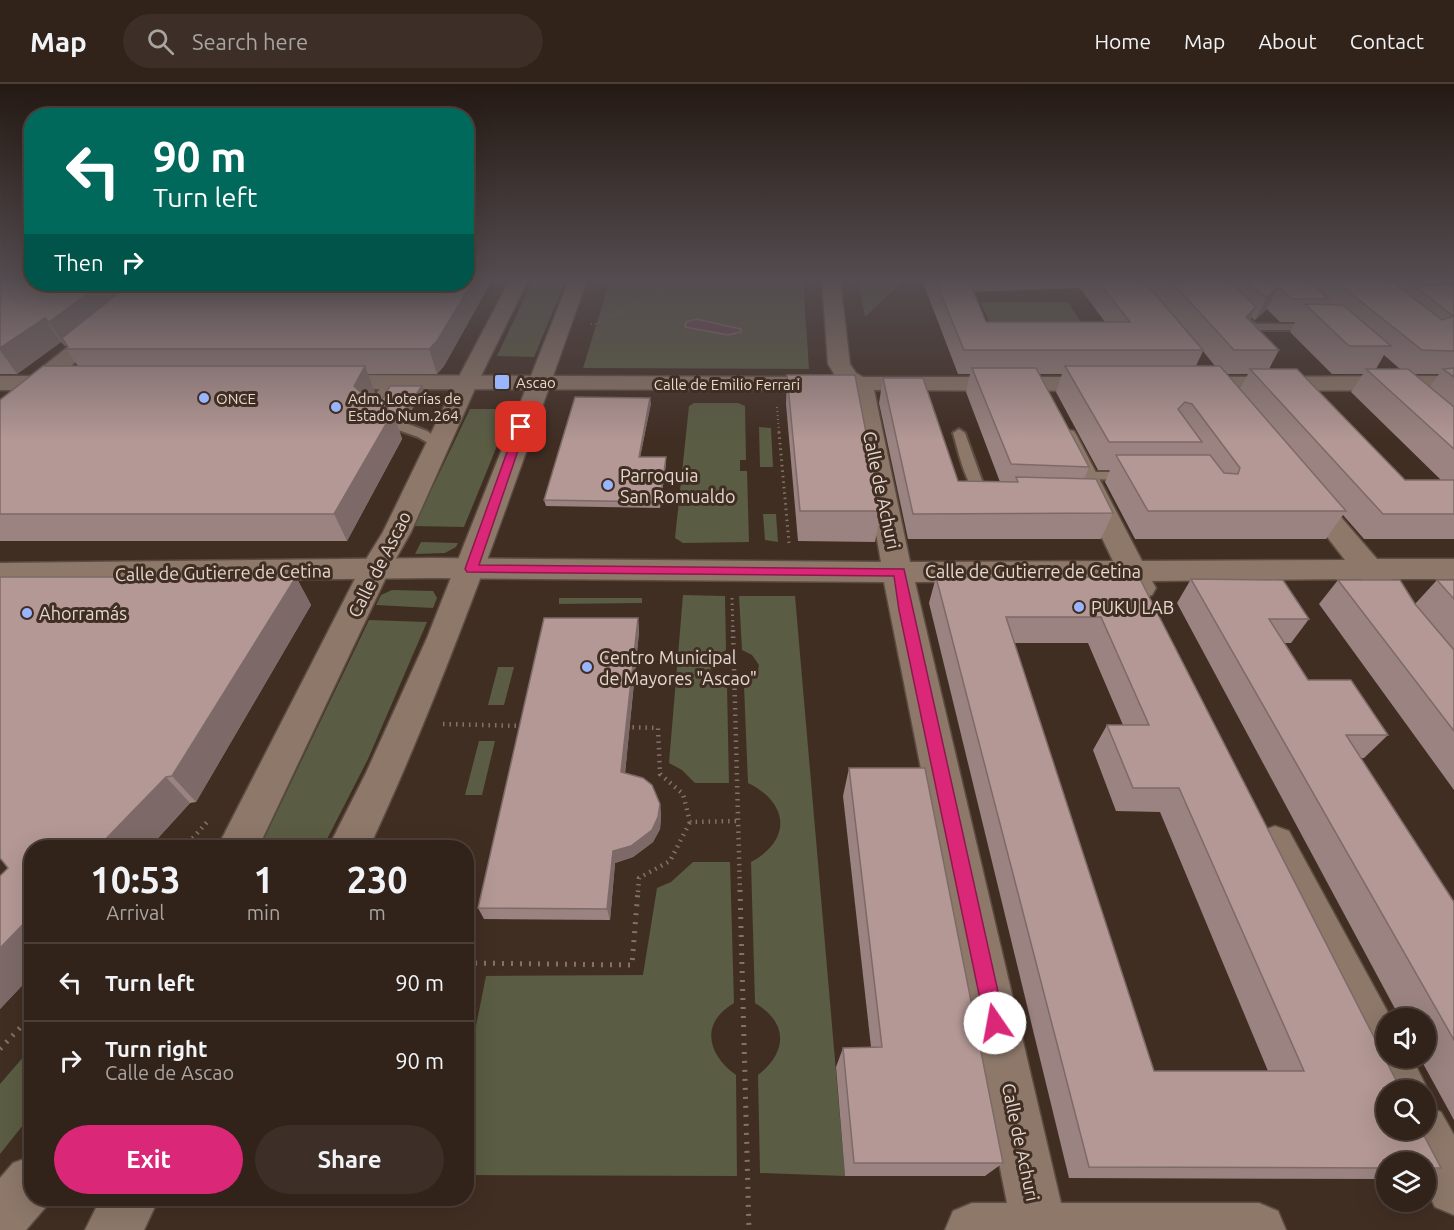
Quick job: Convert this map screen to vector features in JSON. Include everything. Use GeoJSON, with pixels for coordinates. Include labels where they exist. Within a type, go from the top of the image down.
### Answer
{"type":"FeatureCollection","features":[{"type":"Feature","properties":{"kind":"street"},"geometry":{"type":"LineString","coordinates":[[0,413],[97,333]]}},
{"type":"Feature","properties":{"kind":"street","name":"Calle de Ascao"},"geometry":{"type":"LineString","coordinates":[[241,840],[375,569],[397,532],[492,333]]}},
{"type":"Feature","properties":{"kind":"street"},"geometry":{"type":"LineString","coordinates":[[352,840],[407,723],[471,569],[558,333]]}},
{"type":"Feature","properties":{"kind":"street"},"geometry":{"type":"LineString","coordinates":[[836,333],[839,363],[848,378],[861,384]]}},
{"type":"Feature","properties":{"kind":"street"},"geometry":{"type":"LineString","coordinates":[[1195,358],[1236,407]]}},
{"type":"Feature","properties":{"kind":"street"},"geometry":{"type":"LineString","coordinates":[[1378,365],[1422,404]]}},
{"type":"Feature","properties":{"kind":"street","name":"Calle de Emilio Ferrari"},"geometry":{"type":"LineString","coordinates":[[307,382],[1129,384]]}},
{"type":"Feature","properties":{"kind":"street"},"geometry":{"type":"LineString","coordinates":[[0,383],[86,383]]}},
{"type":"Feature","properties":{"kind":"street"},"geometry":{"type":"LineString","coordinates":[[1164,384],[1454,383]]}},
{"type":"Feature","properties":{"kind":"street","name":"Calle de Achuri"},"geometry":{"type":"LineString","coordinates":[[861,384],[900,572],[905,610],[1040,1229]]}},
{"type":"Feature","properties":{"kind":"street"},"geometry":{"type":"LineString","coordinates":[[1038,384],[1086,491],[1159,621]]}},
{"type":"Feature","properties":{"kind":"street"},"geometry":{"type":"LineString","coordinates":[[1293,477],[1394,598]]}},
{"type":"Feature","properties":{"kind":"street","name":"Calle de Gutierre de Cetina"},"geometry":{"type":"LineString","coordinates":[[0,573],[375,569],[900,572],[1454,569]]}},
{"type":"Feature","properties":{"kind":"street"},"geometry":{"type":"LineString","coordinates":[[1260,815],[1398,1080]]}},
{"type":"Feature","properties":{"kind":"street"},"geometry":{"type":"LineString","coordinates":[[1428,1140],[1454,1188]]}},
{"type":"Feature","properties":{"kind":"street"},"geometry":{"type":"LineString","coordinates":[[0,1219],[24,1191]]}},
{"type":"Feature","properties":{"kind":"street"},"geometry":{"type":"LineString","coordinates":[[112,1230],[128,1206]]}},
{"type":"Feature","properties":{"kind":"street"},"geometry":{"type":"LineString","coordinates":[[972,1230],[1259,1230]]}},
{"type":"Feature","properties":{"kind":"lane"},"geometry":{"type":"LineString","coordinates":[[389,382],[372,411],[375,417],[384,422],[425,432],[439,444]]}},
{"type":"Feature","properties":{"kind":"lane"},"geometry":{"type":"LineString","coordinates":[[958,433],[980,492],[987,496],[1009,498]]}},
{"type":"Feature","properties":{"kind":"lane"},"geometry":{"type":"LineString","coordinates":[[1086,491],[1143,476]]}},
{"type":"Feature","properties":{"kind":"path"},"geometry":{"type":"LineString","coordinates":[[775,384],[791,571]]}},
{"type":"Feature","properties":{"kind":"path"},"geometry":{"type":"LineString","coordinates":[[731,570],[749,1230]]}},
{"type":"Feature","properties":{"kind":"path"},"geometry":{"type":"LineString","coordinates":[[407,723],[526,726]]}},
{"type":"Feature","properties":{"kind":"path"},"geometry":{"type":"LineString","coordinates":[[474,963],[632,965],[639,878],[670,861],[690,822],[683,794],[660,774],[658,728],[622,727]]}},
{"type":"Feature","properties":{"kind":"path"},"geometry":{"type":"LineString","coordinates":[[690,822],[738,821]]}},
{"type":"Feature","properties":{"kind":"path"},"geometry":{"type":"LineString","coordinates":[[0,1049],[24,1024]]}},
{"type":"Feature","properties":{"kind":"green space"},"geometry":{"type":"Polygon","coordinates":[[[508,333],[544,333],[534,357],[497,356],[508,333]]]}},
{"type":"Feature","properties":{"kind":"green space"},"geometry":{"type":"Polygon","coordinates":[[[594,333],[807,333],[809,369],[583,368],[594,333]]]}},
{"type":"Feature","properties":{"kind":"green space"},"geometry":{"type":"Polygon","coordinates":[[[694,403],[738,403],[745,406],[746,460],[740,460],[740,471],[747,471],[749,542],[683,543],[675,538],[689,406],[694,403]]]}},
{"type":"Feature","properties":{"kind":"green space"},"geometry":{"type":"Polygon","coordinates":[[[470,409],[512,409],[464,527],[414,526],[470,409]]]}},
{"type":"Feature","properties":{"kind":"green space"},"geometry":{"type":"Polygon","coordinates":[[[759,427],[771,428],[773,467],[760,467],[759,427]]]}},
{"type":"Feature","properties":{"kind":"green space"},"geometry":{"type":"Polygon","coordinates":[[[763,514],[776,514],[778,542],[765,540],[763,514]]]}},
{"type":"Feature","properties":{"kind":"green space"},"geometry":{"type":"Polygon","coordinates":[[[421,542],[458,543],[456,547],[445,553],[415,554],[421,542]]]}},
{"type":"Feature","properties":{"kind":"green space"},"geometry":{"type":"Polygon","coordinates":[[[392,590],[433,591],[437,598],[433,608],[376,605],[381,595],[392,590]]]}},
{"type":"Feature","properties":{"kind":"green space"},"geometry":{"type":"Polygon","coordinates":[[[683,595],[725,596],[726,650],[714,657],[710,663],[714,678],[727,686],[729,783],[695,783],[682,770],[669,763],[683,595]]]}},
{"type":"Feature","properties":{"kind":"green space"},"geometry":{"type":"Polygon","coordinates":[[[739,596],[795,596],[845,1176],[760,1173],[758,1075],[775,1057],[780,1038],[779,1029],[774,1020],[755,1003],[751,862],[774,843],[779,833],[780,822],[778,811],[772,801],[762,791],[748,783],[744,686],[757,675],[759,665],[752,655],[742,650],[739,596]]]}},
{"type":"Feature","properties":{"kind":"green space"},"geometry":{"type":"Polygon","coordinates":[[[559,598],[642,598],[642,603],[559,604],[559,598]]]}},
{"type":"Feature","properties":{"kind":"green space"},"geometry":{"type":"Polygon","coordinates":[[[369,620],[427,622],[368,759],[327,840],[263,840],[369,620]]]}},
{"type":"Feature","properties":{"kind":"green space"},"geometry":{"type":"Polygon","coordinates":[[[498,667],[514,667],[504,705],[488,705],[498,667]]]}},
{"type":"Feature","properties":{"kind":"green space"},"geometry":{"type":"Polygon","coordinates":[[[479,741],[495,741],[482,795],[465,795],[479,741]]]}},
{"type":"Feature","properties":{"kind":"green space"},"geometry":{"type":"Polygon","coordinates":[[[693,862],[730,862],[734,1003],[716,1020],[711,1039],[719,1058],[736,1075],[737,1176],[474,1175],[474,1036],[486,976],[643,975],[657,888],[671,882],[693,862]]]}},
{"type":"Feature","properties":{"kind":"green space"},"geometry":{"type":"Polygon","coordinates":[[[24,1056],[24,1124],[0,1154],[0,1084],[24,1056]]]}},
{"type":"Feature","properties":{"kind":"building"},"geometry":{"type":"Polygon","coordinates":[[[0,333],[22,333],[0,348],[0,333]]]}},
{"type":"Feature","properties":{"kind":"building"},"geometry":{"type":"Polygon","coordinates":[[[68,333],[442,333],[429,349],[66,349],[68,347],[62,338],[68,333]]]}},
{"type":"Feature","properties":{"kind":"building"},"geometry":{"type":"Polygon","coordinates":[[[957,333],[1189,333],[1203,350],[964,350],[957,333]]]}},
{"type":"Feature","properties":{"kind":"building"},"geometry":{"type":"Polygon","coordinates":[[[1219,333],[1262,333],[1279,350],[1234,350],[1219,333]]]}},
{"type":"Feature","properties":{"kind":"building"},"geometry":{"type":"Polygon","coordinates":[[[1336,333],[1376,333],[1391,346],[1349,346],[1336,333]]]}},
{"type":"Feature","properties":{"kind":"building"},"geometry":{"type":"Polygon","coordinates":[[[1401,333],[1454,333],[1454,351],[1422,350],[1401,333]]]}},
{"type":"Feature","properties":{"kind":"building"},"geometry":{"type":"Polygon","coordinates":[[[43,366],[365,366],[354,386],[368,399],[387,405],[381,412],[393,412],[334,514],[0,514],[0,400],[43,366]]]}},
{"type":"Feature","properties":{"kind":"building"},"geometry":{"type":"Polygon","coordinates":[[[1065,366],[1220,366],[1346,511],[1148,511],[1116,455],[1210,455],[1224,473],[1238,474],[1240,468],[1192,404],[1185,402],[1178,409],[1202,442],[1109,442],[1065,366]]]}},
{"type":"Feature","properties":{"kind":"building"},"geometry":{"type":"Polygon","coordinates":[[[972,368],[1036,368],[1089,467],[1011,464],[972,368]]]}},
{"type":"Feature","properties":{"kind":"building"},"geometry":{"type":"Polygon","coordinates":[[[1454,368],[1454,377],[1443,369],[1454,368]]]}},
{"type":"Feature","properties":{"kind":"building"},"geometry":{"type":"Polygon","coordinates":[[[1250,369],[1297,369],[1405,480],[1454,480],[1454,514],[1383,514],[1250,369]]]}},
{"type":"Feature","properties":{"kind":"building"},"geometry":{"type":"Polygon","coordinates":[[[1366,369],[1408,369],[1454,407],[1454,449],[1366,369]]]}},
{"type":"Feature","properties":{"kind":"building"},"geometry":{"type":"Polygon","coordinates":[[[787,375],[855,375],[881,511],[800,511],[787,375]]]}},
{"type":"Feature","properties":{"kind":"building"},"geometry":{"type":"Polygon","coordinates":[[[883,378],[923,378],[958,481],[1018,482],[1016,477],[1096,479],[1113,513],[913,514],[883,378]]]}},
{"type":"Feature","properties":{"kind":"building"},"geometry":{"type":"Polygon","coordinates":[[[390,386],[422,386],[400,416],[388,410],[387,405],[380,403],[390,386]]]}},
{"type":"Feature","properties":{"kind":"building"},"geometry":{"type":"Polygon","coordinates":[[[575,397],[650,398],[639,457],[666,457],[660,502],[544,500],[575,397]]]}},
{"type":"Feature","properties":{"kind":"building"},"geometry":{"type":"Polygon","coordinates":[[[0,577],[296,577],[172,776],[166,777],[105,840],[24,840],[24,923],[0,948],[0,876],[8,868],[0,858],[0,577]]]}},
{"type":"Feature","properties":{"kind":"building"},"geometry":{"type":"Polygon","coordinates":[[[936,577],[1139,577],[1376,1041],[1376,1068],[1390,1068],[1396,1080],[1376,1080],[1376,1140],[1426,1140],[1433,1152],[1376,1152],[1376,1168],[1089,1167],[936,577]],[[1006,617],[1154,1071],[1304,1071],[1179,788],[1133,788],[1107,725],[1149,725],[1101,617],[1006,617]]]}},
{"type":"Feature","properties":{"kind":"building"},"geometry":{"type":"Polygon","coordinates":[[[1191,579],[1283,580],[1309,619],[1269,619],[1308,680],[1351,680],[1388,735],[1346,735],[1454,902],[1454,1040],[1191,579]]]}},
{"type":"Feature","properties":{"kind":"building"},"geometry":{"type":"Polygon","coordinates":[[[1338,580],[1400,580],[1415,604],[1454,650],[1454,731],[1338,580]]]}},
{"type":"Feature","properties":{"kind":"building"},"geometry":{"type":"Polygon","coordinates":[[[1437,580],[1454,580],[1454,599],[1437,580]]]}},
{"type":"Feature","properties":{"kind":"building"},"geometry":{"type":"Polygon","coordinates":[[[544,618],[638,618],[621,772],[643,778],[652,785],[660,804],[658,817],[652,830],[631,846],[613,851],[607,909],[478,908],[544,618]]]}},
{"type":"Feature","properties":{"kind":"building"},"geometry":{"type":"Polygon","coordinates":[[[849,768],[925,768],[1003,1163],[854,1163],[843,1048],[882,1047],[849,768]]]}},
{"type":"Feature","properties":{"kind":"building"},"geometry":{"type":"Polygon","coordinates":[[[1436,1158],[1441,1168],[1436,1168],[1436,1158]]]}},
{"type":"Feature","properties":{"kind":"place","name":"Ascao"},"geometry":{"type":"Point","coordinates":[502,382]}},
{"type":"Feature","properties":{"kind":"place","name":"ONCE"},"geometry":{"type":"Point","coordinates":[204,398]}},
{"type":"Feature","properties":{"kind":"place","name":"Adm. Loterías de Estado Num.264"},"geometry":{"type":"Point","coordinates":[336,407]}},
{"type":"Feature","properties":{"kind":"place","name":"Parroquia San Romualdo"},"geometry":{"type":"Point","coordinates":[608,485]}},
{"type":"Feature","properties":{"kind":"place","name":"PUKU LAB"},"geometry":{"type":"Point","coordinates":[1079,607]}},
{"type":"Feature","properties":{"kind":"place","name":"Ahorramás"},"geometry":{"type":"Point","coordinates":[27,613]}},
{"type":"Feature","properties":{"kind":"place","name":"Centro Municipal de Mayores \"Ascao\""},"geometry":{"type":"Point","coordinates":[587,667]}},
{"type":"Feature","properties":{"kind":"route"},"geometry":{"type":"LineString","coordinates":[[521,427],[471,569],[900,572],[905,610],[995,1023]]}}]}
